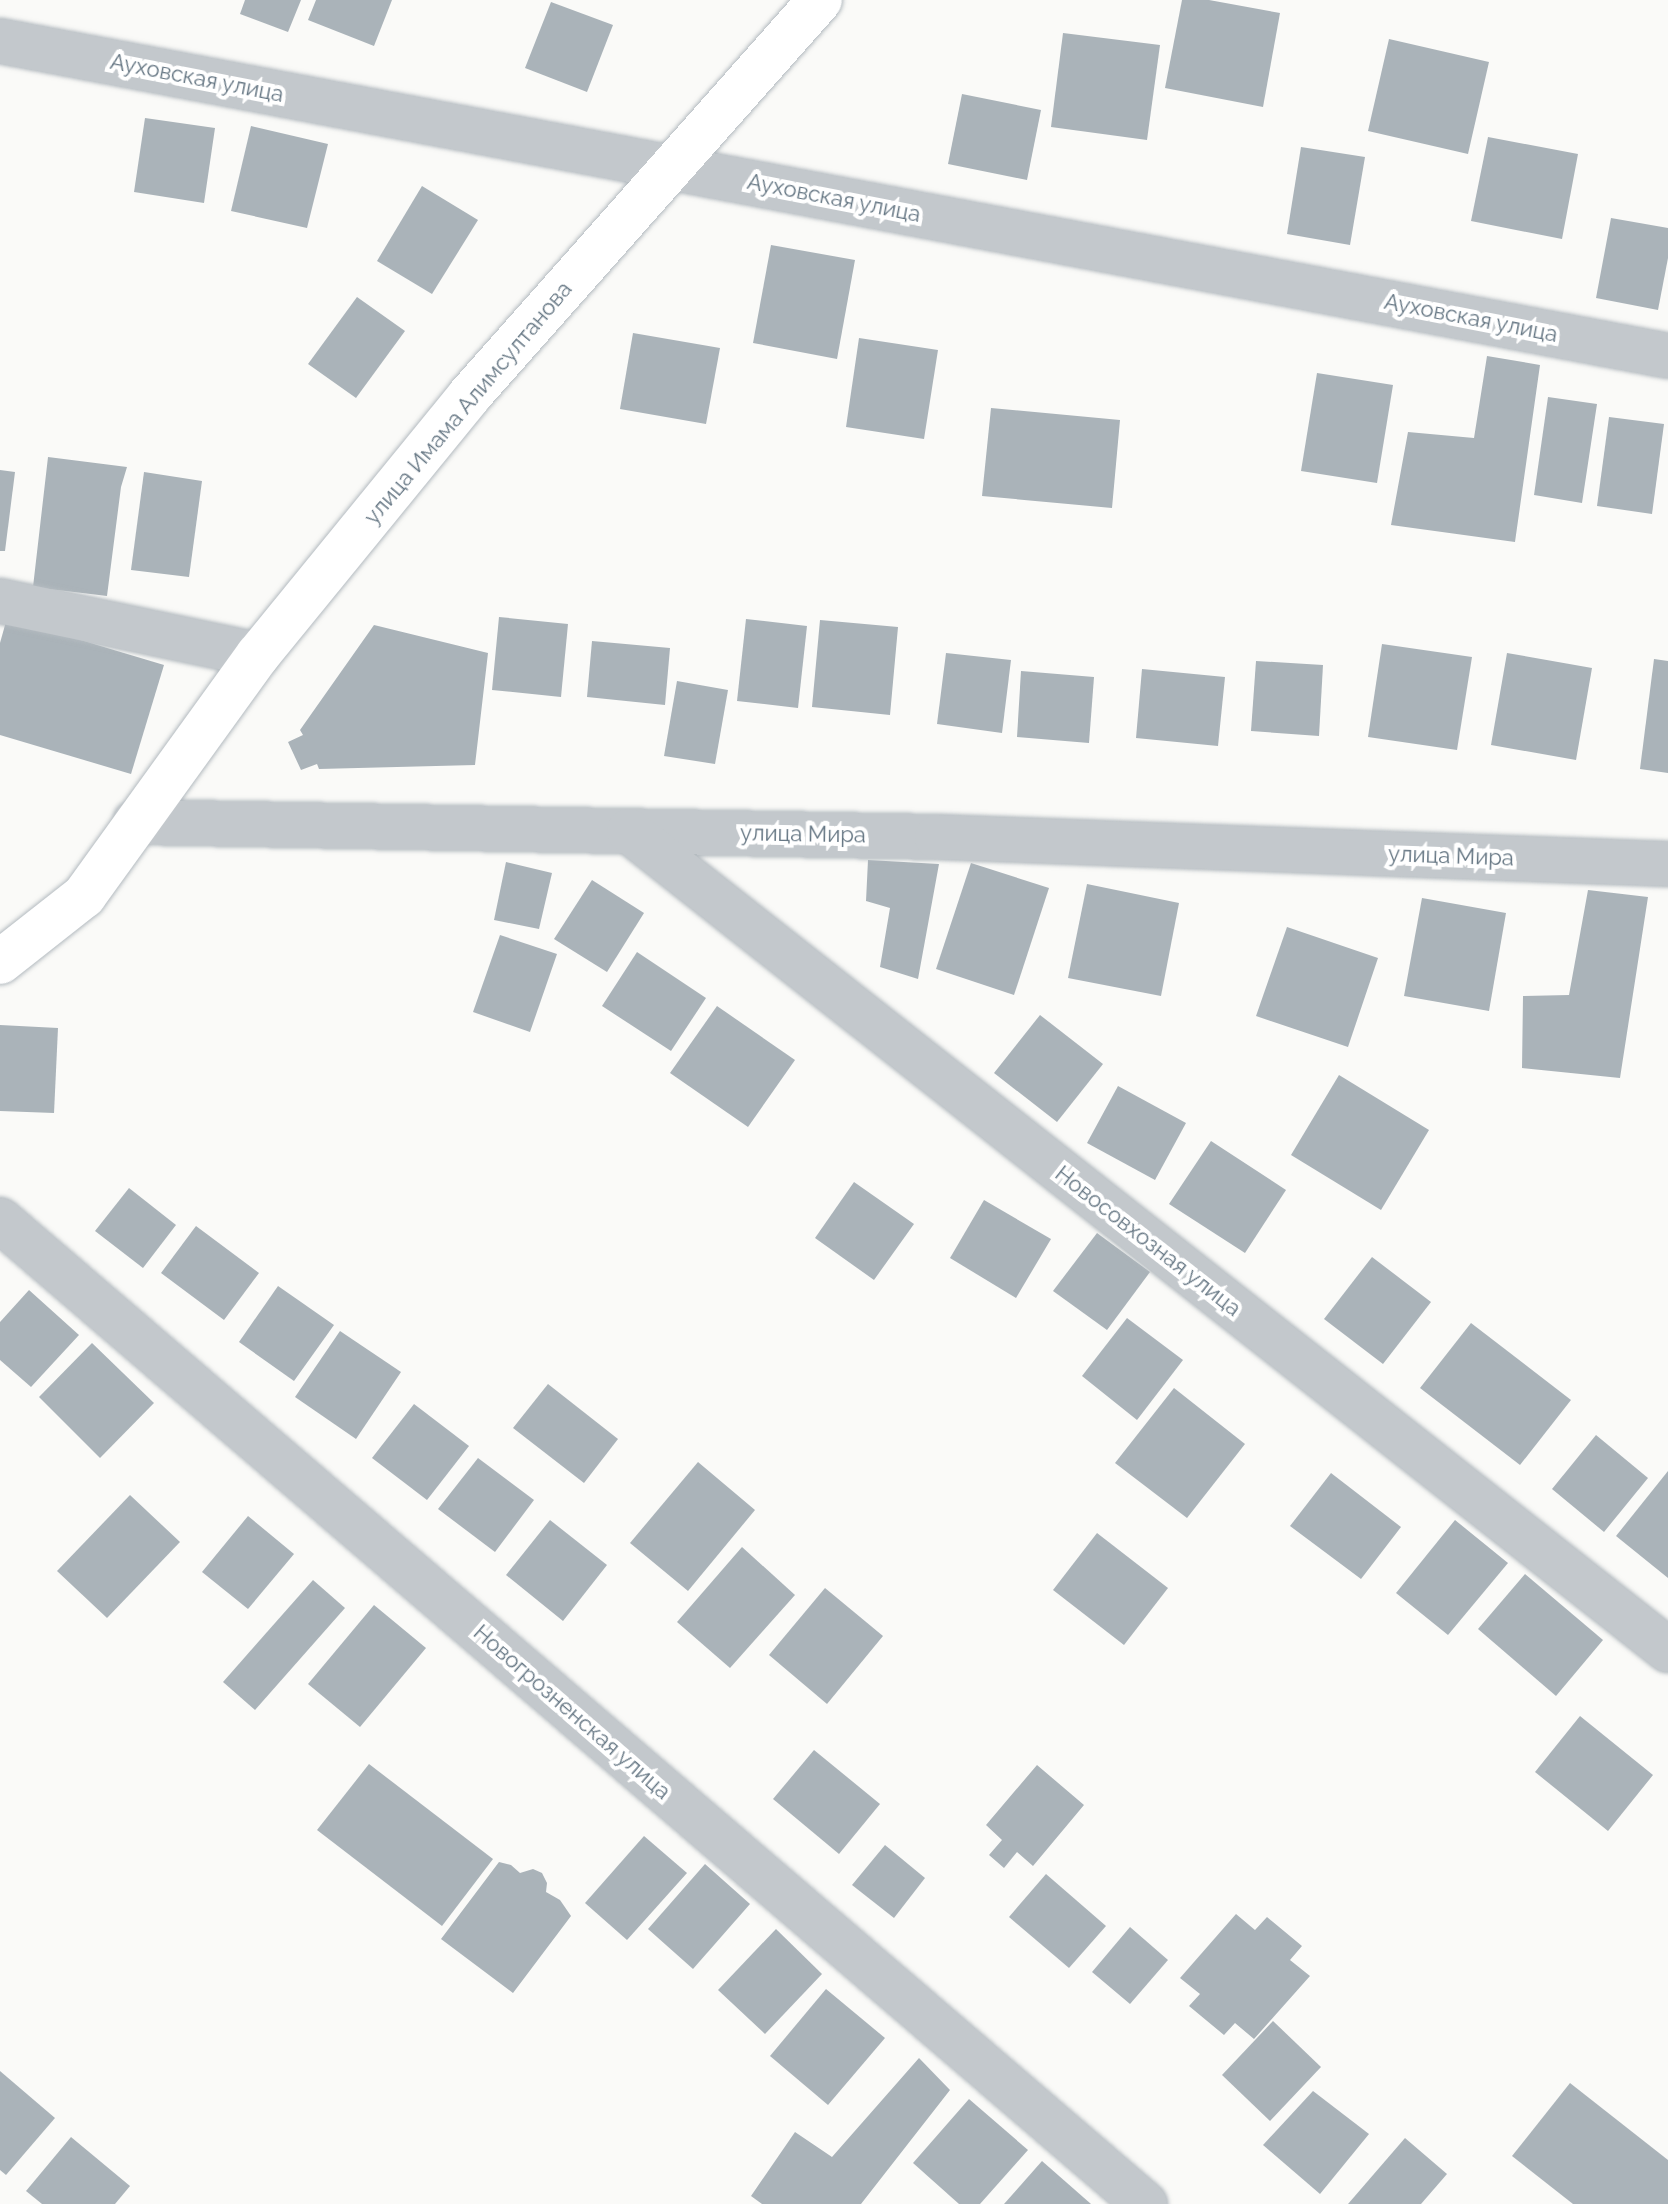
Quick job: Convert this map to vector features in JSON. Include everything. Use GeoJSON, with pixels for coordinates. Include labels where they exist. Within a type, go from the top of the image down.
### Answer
{"type":"FeatureCollection","features":[{"type":"Feature","properties":{"kind":"main road","name":"улица Имама Алимсултанова"},"geometry":{"type":"LineString","coordinates":[[135,822],[258,655],[469,396],[820,0]]}},
{"type":"Feature","properties":{"kind":"main road"},"geometry":{"type":"LineString","coordinates":[[0,962],[84,896],[135,822]]}},
{"type":"Feature","properties":{"kind":"street","name":"Ауховская улица"},"geometry":{"type":"LineString","coordinates":[[0,41],[1668,356]]}},
{"type":"Feature","properties":{"kind":"street"},"geometry":{"type":"LineString","coordinates":[[0,601],[258,655]]}},
{"type":"Feature","properties":{"kind":"street","name":"улица Мира"},"geometry":{"type":"LineString","coordinates":[[135,822],[937,837],[1668,864]]}},
{"type":"Feature","properties":{"kind":"street","name":"Новосовхозная улица"},"geometry":{"type":"LineString","coordinates":[[629,831],[1668,1650]]}},
{"type":"Feature","properties":{"kind":"street","name":"Новогрозненская улица"},"geometry":{"type":"LineString","coordinates":[[0,1220],[1145,2204]]}},
{"type":"Feature","properties":{"kind":"building"},"geometry":{"type":"Polygon","coordinates":[[[245,0],[301,0],[288,32],[240,14],[245,0]]]}},
{"type":"Feature","properties":{"kind":"building"},"geometry":{"type":"Polygon","coordinates":[[[316,0],[392,0],[374,46],[308,20],[316,0]]]}},
{"type":"Feature","properties":{"kind":"building"},"geometry":{"type":"Polygon","coordinates":[[[1182,0],[1209,0],[1280,13],[1263,107],[1165,88],[1182,0]]]}},
{"type":"Feature","properties":{"kind":"building"},"geometry":{"type":"Polygon","coordinates":[[[551,2],[613,25],[587,92],[525,68],[551,2]]]}},
{"type":"Feature","properties":{"kind":"building"},"geometry":{"type":"Polygon","coordinates":[[[1063,33],[1160,45],[1147,140],[1051,127],[1063,33]]]}},
{"type":"Feature","properties":{"kind":"building"},"geometry":{"type":"Polygon","coordinates":[[[1389,39],[1489,62],[1468,154],[1368,131],[1389,39]]]}},
{"type":"Feature","properties":{"kind":"building"},"geometry":{"type":"Polygon","coordinates":[[[962,94],[1041,110],[1027,180],[948,164],[962,94]]]}},
{"type":"Feature","properties":{"kind":"building"},"geometry":{"type":"Polygon","coordinates":[[[145,118],[215,128],[204,203],[134,192],[145,118]]]}},
{"type":"Feature","properties":{"kind":"building"},"geometry":{"type":"Polygon","coordinates":[[[251,126],[328,144],[307,228],[231,211],[251,126]]]}},
{"type":"Feature","properties":{"kind":"building"},"geometry":{"type":"Polygon","coordinates":[[[1488,137],[1578,154],[1562,239],[1471,221],[1488,137]]]}},
{"type":"Feature","properties":{"kind":"building"},"geometry":{"type":"Polygon","coordinates":[[[1301,147],[1365,157],[1350,245],[1287,234],[1301,147]]]}},
{"type":"Feature","properties":{"kind":"building"},"geometry":{"type":"Polygon","coordinates":[[[422,186],[478,220],[432,294],[377,261],[422,186]]]}},
{"type":"Feature","properties":{"kind":"building"},"geometry":{"type":"Polygon","coordinates":[[[1611,218],[1668,228],[1668,258],[1658,310],[1596,298],[1611,218]]]}},
{"type":"Feature","properties":{"kind":"building"},"geometry":{"type":"Polygon","coordinates":[[[771,245],[855,260],[837,359],[753,343],[771,245]]]}},
{"type":"Feature","properties":{"kind":"building"},"geometry":{"type":"Polygon","coordinates":[[[357,297],[405,331],[356,398],[308,364],[357,297]]]}},
{"type":"Feature","properties":{"kind":"building"},"geometry":{"type":"Polygon","coordinates":[[[633,333],[720,348],[706,424],[620,409],[633,333]]]}},
{"type":"Feature","properties":{"kind":"building"},"geometry":{"type":"Polygon","coordinates":[[[859,338],[938,350],[924,439],[846,427],[859,338]]]}},
{"type":"Feature","properties":{"kind":"building"},"geometry":{"type":"Polygon","coordinates":[[[1487,356],[1540,365],[1515,542],[1391,525],[1408,432],[1474,438],[1487,356]]]}},
{"type":"Feature","properties":{"kind":"building"},"geometry":{"type":"Polygon","coordinates":[[[1317,373],[1393,385],[1377,483],[1301,471],[1317,373]]]}},
{"type":"Feature","properties":{"kind":"building"},"geometry":{"type":"Polygon","coordinates":[[[1548,397],[1597,404],[1582,503],[1534,495],[1548,397]]]}},
{"type":"Feature","properties":{"kind":"building"},"geometry":{"type":"Polygon","coordinates":[[[991,408],[1120,420],[1112,508],[982,496],[991,408]]]}},
{"type":"Feature","properties":{"kind":"building"},"geometry":{"type":"Polygon","coordinates":[[[1609,417],[1664,424],[1652,514],[1597,506],[1609,417]]]}},
{"type":"Feature","properties":{"kind":"building"},"geometry":{"type":"Polygon","coordinates":[[[48,457],[127,467],[121,487],[107,596],[33,587],[48,457]]]}},
{"type":"Feature","properties":{"kind":"building"},"geometry":{"type":"Polygon","coordinates":[[[0,470],[15,472],[5,551],[0,551],[0,470]]]}},
{"type":"Feature","properties":{"kind":"building"},"geometry":{"type":"Polygon","coordinates":[[[144,472],[202,481],[189,577],[131,570],[144,472]]]}},
{"type":"Feature","properties":{"kind":"building"},"geometry":{"type":"Polygon","coordinates":[[[499,617],[568,624],[561,697],[492,690],[499,617]]]}},
{"type":"Feature","properties":{"kind":"building"},"geometry":{"type":"Polygon","coordinates":[[[7,618],[164,665],[131,774],[0,735],[0,643],[7,618]]]}},
{"type":"Feature","properties":{"kind":"building"},"geometry":{"type":"Polygon","coordinates":[[[746,619],[807,626],[798,708],[737,701],[746,619]]]}},
{"type":"Feature","properties":{"kind":"building"},"geometry":{"type":"Polygon","coordinates":[[[820,620],[898,627],[890,715],[812,707],[820,620]]]}},
{"type":"Feature","properties":{"kind":"building"},"geometry":{"type":"Polygon","coordinates":[[[374,625],[488,653],[475,765],[319,769],[317,764],[301,770],[288,742],[303,735],[300,730],[374,625]]]}},
{"type":"Feature","properties":{"kind":"building"},"geometry":{"type":"Polygon","coordinates":[[[592,641],[670,648],[665,705],[587,697],[592,641]]]}},
{"type":"Feature","properties":{"kind":"building"},"geometry":{"type":"Polygon","coordinates":[[[1382,644],[1472,657],[1457,750],[1368,737],[1382,644]]]}},
{"type":"Feature","properties":{"kind":"building"},"geometry":{"type":"Polygon","coordinates":[[[946,653],[1011,660],[1002,733],[937,724],[946,653]]]}},
{"type":"Feature","properties":{"kind":"building"},"geometry":{"type":"Polygon","coordinates":[[[1507,653],[1592,668],[1576,760],[1491,745],[1507,653]]]}},
{"type":"Feature","properties":{"kind":"building"},"geometry":{"type":"Polygon","coordinates":[[[1654,659],[1668,661],[1668,773],[1640,769],[1654,659]]]}},
{"type":"Feature","properties":{"kind":"building"},"geometry":{"type":"Polygon","coordinates":[[[1256,661],[1323,665],[1319,736],[1251,731],[1256,661]]]}},
{"type":"Feature","properties":{"kind":"building"},"geometry":{"type":"Polygon","coordinates":[[[1142,669],[1225,677],[1218,746],[1136,738],[1142,669]]]}},
{"type":"Feature","properties":{"kind":"building"},"geometry":{"type":"Polygon","coordinates":[[[1021,671],[1094,677],[1089,743],[1017,737],[1021,671]]]}},
{"type":"Feature","properties":{"kind":"building"},"geometry":{"type":"Polygon","coordinates":[[[677,681],[728,690],[715,764],[664,756],[677,681]]]}},
{"type":"Feature","properties":{"kind":"building"},"geometry":{"type":"Polygon","coordinates":[[[868,860],[939,864],[918,979],[880,967],[890,908],[866,901],[868,860]]]}},
{"type":"Feature","properties":{"kind":"building"},"geometry":{"type":"Polygon","coordinates":[[[506,862],[552,873],[539,929],[494,920],[506,862]]]}},
{"type":"Feature","properties":{"kind":"building"},"geometry":{"type":"Polygon","coordinates":[[[971,863],[1049,888],[1014,995],[936,969],[971,863]]]}},
{"type":"Feature","properties":{"kind":"building"},"geometry":{"type":"Polygon","coordinates":[[[592,880],[644,913],[607,972],[554,939],[592,880]]]}},
{"type":"Feature","properties":{"kind":"building"},"geometry":{"type":"Polygon","coordinates":[[[1087,884],[1179,903],[1161,996],[1068,978],[1087,884]]]}},
{"type":"Feature","properties":{"kind":"building"},"geometry":{"type":"Polygon","coordinates":[[[1588,890],[1648,897],[1620,1078],[1522,1068],[1523,996],[1569,995],[1588,890]]]}},
{"type":"Feature","properties":{"kind":"building"},"geometry":{"type":"Polygon","coordinates":[[[1422,898],[1506,913],[1489,1011],[1404,996],[1422,898]]]}},
{"type":"Feature","properties":{"kind":"building"},"geometry":{"type":"Polygon","coordinates":[[[1287,927],[1378,958],[1348,1047],[1256,1016],[1287,927]]]}},
{"type":"Feature","properties":{"kind":"building"},"geometry":{"type":"Polygon","coordinates":[[[500,935],[557,954],[530,1032],[473,1012],[500,935]]]}},
{"type":"Feature","properties":{"kind":"building"},"geometry":{"type":"Polygon","coordinates":[[[637,952],[706,998],[671,1051],[602,1006],[637,952]]]}},
{"type":"Feature","properties":{"kind":"building"},"geometry":{"type":"Polygon","coordinates":[[[717,1006],[795,1060],[748,1127],[670,1073],[717,1006]]]}},
{"type":"Feature","properties":{"kind":"building"},"geometry":{"type":"Polygon","coordinates":[[[1040,1015],[1103,1064],[1057,1122],[994,1073],[1040,1015]]]}},
{"type":"Feature","properties":{"kind":"building"},"geometry":{"type":"Polygon","coordinates":[[[0,1025],[58,1028],[54,1113],[0,1111],[0,1025]]]}},
{"type":"Feature","properties":{"kind":"building"},"geometry":{"type":"Polygon","coordinates":[[[1339,1075],[1429,1130],[1381,1210],[1291,1155],[1339,1075]]]}},
{"type":"Feature","properties":{"kind":"building"},"geometry":{"type":"Polygon","coordinates":[[[1118,1086],[1186,1123],[1155,1180],[1087,1143],[1118,1086]]]}},
{"type":"Feature","properties":{"kind":"building"},"geometry":{"type":"Polygon","coordinates":[[[1211,1141],[1286,1190],[1245,1253],[1169,1204],[1211,1141]]]}},
{"type":"Feature","properties":{"kind":"building"},"geometry":{"type":"Polygon","coordinates":[[[854,1182],[914,1224],[874,1280],[815,1238],[854,1182]]]}},
{"type":"Feature","properties":{"kind":"building"},"geometry":{"type":"Polygon","coordinates":[[[129,1188],[176,1225],[143,1268],[95,1231],[129,1188]]]}},
{"type":"Feature","properties":{"kind":"building"},"geometry":{"type":"Polygon","coordinates":[[[984,1200],[1051,1239],[1016,1298],[950,1258],[984,1200]]]}},
{"type":"Feature","properties":{"kind":"building"},"geometry":{"type":"Polygon","coordinates":[[[196,1226],[259,1273],[224,1320],[161,1273],[196,1226]]]}},
{"type":"Feature","properties":{"kind":"building"},"geometry":{"type":"Polygon","coordinates":[[[1097,1233],[1150,1272],[1107,1330],[1053,1291],[1097,1233]]]}},
{"type":"Feature","properties":{"kind":"building"},"geometry":{"type":"Polygon","coordinates":[[[1372,1257],[1431,1302],[1383,1364],[1324,1319],[1372,1257]]]}},
{"type":"Feature","properties":{"kind":"building"},"geometry":{"type":"Polygon","coordinates":[[[278,1286],[334,1325],[294,1381],[239,1342],[278,1286]]]}},
{"type":"Feature","properties":{"kind":"building"},"geometry":{"type":"Polygon","coordinates":[[[29,1290],[79,1335],[31,1387],[0,1360],[0,1322],[29,1290]]]}},
{"type":"Feature","properties":{"kind":"building"},"geometry":{"type":"Polygon","coordinates":[[[1127,1318],[1183,1360],[1137,1420],[1082,1376],[1127,1318]]]}},
{"type":"Feature","properties":{"kind":"building"},"geometry":{"type":"Polygon","coordinates":[[[1471,1323],[1571,1400],[1520,1465],[1420,1388],[1471,1323]]]}},
{"type":"Feature","properties":{"kind":"building"},"geometry":{"type":"Polygon","coordinates":[[[340,1331],[401,1372],[356,1439],[295,1397],[340,1331]]]}},
{"type":"Feature","properties":{"kind":"building"},"geometry":{"type":"Polygon","coordinates":[[[92,1343],[154,1403],[100,1458],[39,1397],[92,1343]]]}},
{"type":"Feature","properties":{"kind":"building"},"geometry":{"type":"Polygon","coordinates":[[[548,1384],[618,1439],[584,1483],[513,1428],[548,1384]]]}},
{"type":"Feature","properties":{"kind":"building"},"geometry":{"type":"Polygon","coordinates":[[[1174,1388],[1245,1444],[1187,1518],[1115,1463],[1174,1388]]]}},
{"type":"Feature","properties":{"kind":"building"},"geometry":{"type":"Polygon","coordinates":[[[414,1404],[469,1446],[427,1500],[372,1458],[414,1404]]]}},
{"type":"Feature","properties":{"kind":"building"},"geometry":{"type":"Polygon","coordinates":[[[1596,1435],[1648,1478],[1604,1532],[1552,1489],[1596,1435]]]}},
{"type":"Feature","properties":{"kind":"building"},"geometry":{"type":"Polygon","coordinates":[[[478,1458],[534,1500],[495,1552],[438,1509],[478,1458]]]}},
{"type":"Feature","properties":{"kind":"building"},"geometry":{"type":"Polygon","coordinates":[[[698,1462],[755,1510],[688,1591],[630,1543],[698,1462]]]}},
{"type":"Feature","properties":{"kind":"building"},"geometry":{"type":"Polygon","coordinates":[[[1668,1471],[1668,1578],[1616,1536],[1668,1471]]]}},
{"type":"Feature","properties":{"kind":"building"},"geometry":{"type":"Polygon","coordinates":[[[1331,1473],[1401,1527],[1361,1579],[1290,1526],[1331,1473]]]}},
{"type":"Feature","properties":{"kind":"building"},"geometry":{"type":"Polygon","coordinates":[[[130,1495],[180,1542],[107,1618],[57,1571],[130,1495]]]}},
{"type":"Feature","properties":{"kind":"building"},"geometry":{"type":"Polygon","coordinates":[[[248,1516],[294,1554],[248,1609],[202,1572],[248,1516]]]}},
{"type":"Feature","properties":{"kind":"building"},"geometry":{"type":"Polygon","coordinates":[[[550,1520],[607,1565],[563,1621],[506,1575],[550,1520]]]}},
{"type":"Feature","properties":{"kind":"building"},"geometry":{"type":"Polygon","coordinates":[[[1455,1520],[1508,1563],[1448,1635],[1396,1593],[1455,1520]]]}},
{"type":"Feature","properties":{"kind":"building"},"geometry":{"type":"Polygon","coordinates":[[[1097,1533],[1168,1588],[1124,1645],[1053,1590],[1097,1533]]]}},
{"type":"Feature","properties":{"kind":"building"},"geometry":{"type":"Polygon","coordinates":[[[742,1547],[795,1595],[730,1668],[677,1622],[742,1547]]]}},
{"type":"Feature","properties":{"kind":"building"},"geometry":{"type":"Polygon","coordinates":[[[1525,1574],[1603,1640],[1556,1696],[1478,1629],[1525,1574]]]}},
{"type":"Feature","properties":{"kind":"building"},"geometry":{"type":"Polygon","coordinates":[[[313,1580],[345,1608],[255,1710],[223,1682],[313,1580]]]}},
{"type":"Feature","properties":{"kind":"building"},"geometry":{"type":"Polygon","coordinates":[[[825,1588],[883,1636],[827,1704],[769,1655],[825,1588]]]}},
{"type":"Feature","properties":{"kind":"building"},"geometry":{"type":"Polygon","coordinates":[[[374,1605],[426,1648],[360,1727],[308,1684],[374,1605]]]}},
{"type":"Feature","properties":{"kind":"building"},"geometry":{"type":"Polygon","coordinates":[[[1580,1716],[1653,1775],[1608,1831],[1535,1772],[1580,1716]]]}},
{"type":"Feature","properties":{"kind":"building"},"geometry":{"type":"Polygon","coordinates":[[[814,1750],[880,1804],[839,1854],[773,1799],[814,1750]]]}},
{"type":"Feature","properties":{"kind":"building"},"geometry":{"type":"Polygon","coordinates":[[[369,1764],[493,1859],[442,1926],[317,1830],[369,1764]]]}},
{"type":"Feature","properties":{"kind":"building"},"geometry":{"type":"Polygon","coordinates":[[[1037,1765],[1084,1805],[1033,1866],[1017,1852],[1004,1868],[989,1855],[1002,1840],[986,1825],[1037,1765]]]}},
{"type":"Feature","properties":{"kind":"building"},"geometry":{"type":"Polygon","coordinates":[[[644,1836],[687,1873],[627,1940],[585,1903],[644,1836]]]}},
{"type":"Feature","properties":{"kind":"building"},"geometry":{"type":"Polygon","coordinates":[[[885,1845],[925,1878],[894,1918],[852,1885],[885,1845]]]}},
{"type":"Feature","properties":{"kind":"building"},"geometry":{"type":"Polygon","coordinates":[[[499,1862],[511,1865],[520,1873],[533,1869],[542,1873],[547,1883],[546,1892],[560,1900],[571,1916],[513,1993],[441,1939],[499,1862]]]}},
{"type":"Feature","properties":{"kind":"building"},"geometry":{"type":"Polygon","coordinates":[[[705,1864],[750,1904],[693,1969],[648,1929],[705,1864]]]}},
{"type":"Feature","properties":{"kind":"building"},"geometry":{"type":"Polygon","coordinates":[[[1046,1874],[1106,1926],[1069,1968],[1009,1917],[1046,1874]]]}},
{"type":"Feature","properties":{"kind":"building"},"geometry":{"type":"Polygon","coordinates":[[[1236,1914],[1255,1930],[1267,1917],[1302,1946],[1290,1960],[1310,1976],[1254,2039],[1235,2023],[1224,2035],[1189,2006],[1200,1994],[1180,1978],[1236,1914]]]}},
{"type":"Feature","properties":{"kind":"building"},"geometry":{"type":"Polygon","coordinates":[[[1130,1927],[1168,1960],[1130,2004],[1092,1972],[1130,1927]]]}},
{"type":"Feature","properties":{"kind":"building"},"geometry":{"type":"Polygon","coordinates":[[[776,1929],[822,1974],[765,2034],[718,1990],[776,1929]]]}},
{"type":"Feature","properties":{"kind":"building"},"geometry":{"type":"Polygon","coordinates":[[[826,1989],[885,2038],[828,2105],[770,2056],[826,1989]]]}},
{"type":"Feature","properties":{"kind":"building"},"geometry":{"type":"Polygon","coordinates":[[[1273,2021],[1321,2067],[1270,2121],[1222,2075],[1273,2021]]]}},
{"type":"Feature","properties":{"kind":"building"},"geometry":{"type":"Polygon","coordinates":[[[919,2058],[950,2090],[861,2204],[762,2204],[751,2196],[795,2132],[832,2157],[919,2058]]]}},
{"type":"Feature","properties":{"kind":"building"},"geometry":{"type":"Polygon","coordinates":[[[0,2071],[55,2118],[6,2175],[0,2170],[0,2071]]]}},
{"type":"Feature","properties":{"kind":"building"},"geometry":{"type":"Polygon","coordinates":[[[1570,2083],[1668,2160],[1668,2204],[1573,2204],[1512,2156],[1570,2083]]]}},
{"type":"Feature","properties":{"kind":"building"},"geometry":{"type":"Polygon","coordinates":[[[1313,2091],[1369,2134],[1320,2194],[1263,2145],[1313,2091]]]}},
{"type":"Feature","properties":{"kind":"building"},"geometry":{"type":"Polygon","coordinates":[[[969,2099],[1028,2150],[980,2204],[959,2204],[913,2163],[969,2099]]]}},
{"type":"Feature","properties":{"kind":"building"},"geometry":{"type":"Polygon","coordinates":[[[71,2137],[130,2186],[115,2204],[42,2204],[26,2191],[71,2137]]]}},
{"type":"Feature","properties":{"kind":"building"},"geometry":{"type":"Polygon","coordinates":[[[1405,2138],[1447,2174],[1421,2204],[1348,2204],[1405,2138]]]}},
{"type":"Feature","properties":{"kind":"building"},"geometry":{"type":"Polygon","coordinates":[[[1042,2161],[1091,2204],[1004,2204],[1042,2161]]]}}]}
